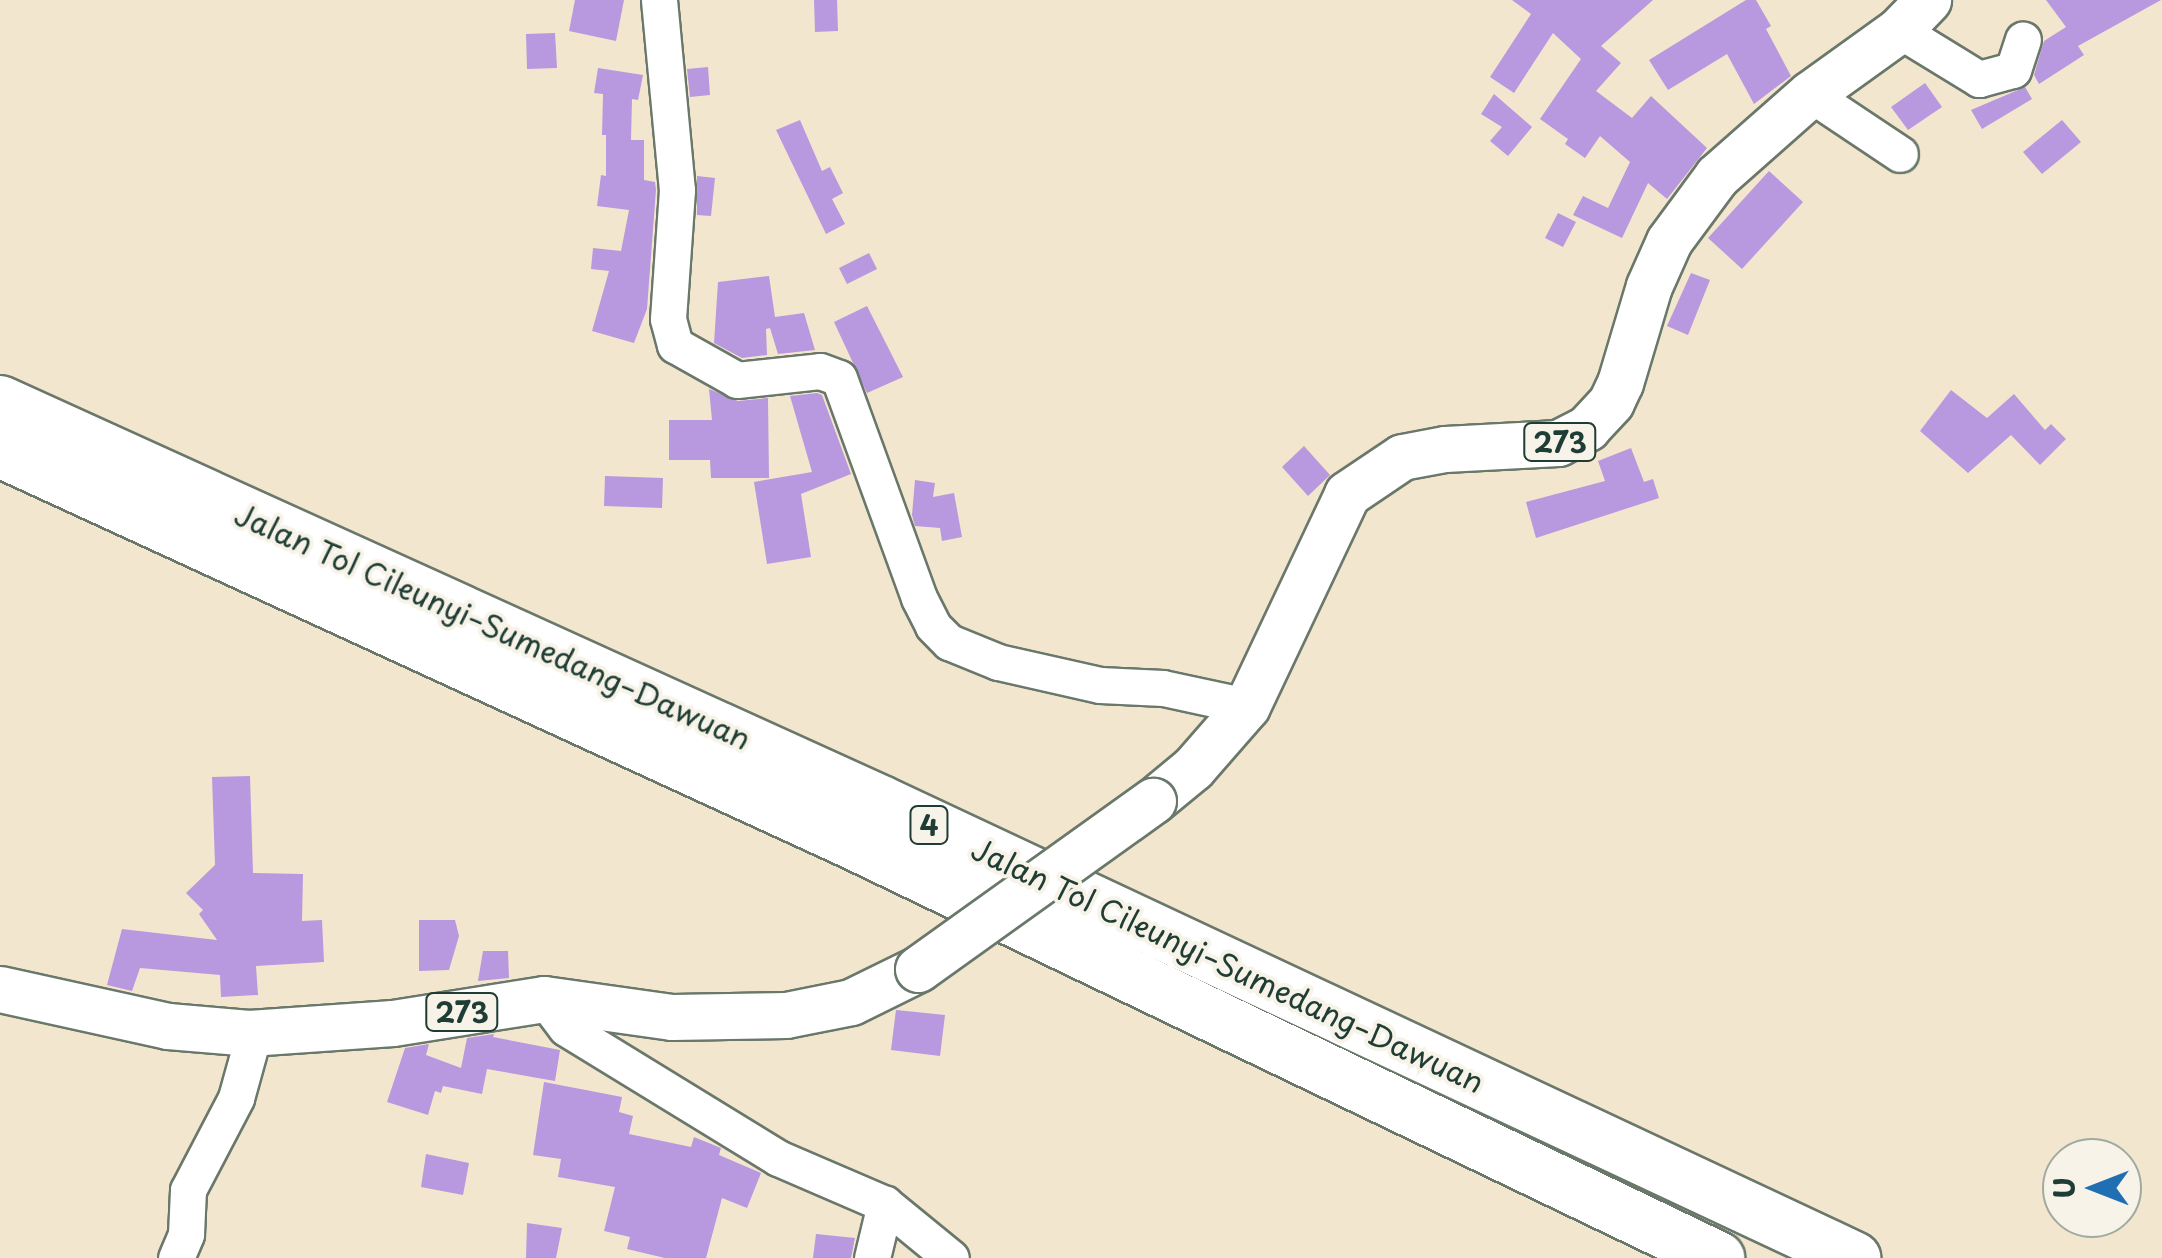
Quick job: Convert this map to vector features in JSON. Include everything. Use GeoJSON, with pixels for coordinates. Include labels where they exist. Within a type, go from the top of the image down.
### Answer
{"type":"FeatureCollection","features":[{"type":"Feature","properties":{"kind":"highway","name":"Jalan Tol Cileunyi–Sumedang–Dawuan"},"geometry":{"type":"LineString","coordinates":[[0,402],[881,802],[1854,1258]]}},
{"type":"Feature","properties":{"kind":"highway","name":"Jalan Tol Cileunyi–Sumedang–Dawuan"},"geometry":{"type":"LineString","coordinates":[[0,451],[833,834],[1718,1258]]}},
{"type":"Feature","properties":{"kind":"main road","name":"273"},"geometry":{"type":"LineString","coordinates":[[0,989],[168,1026],[254,1033],[393,1023],[544,999],[672,1017],[786,1015],[851,1002],[918,969],[1153,801],[1193,768],[1247,706],[1347,494],[1402,457],[1445,449],[1558,442],[1587,428],[1610,402],[1620,383],[1650,286],[1670,241],[1718,176],[1810,94],[1914,15]]}},
{"type":"Feature","properties":{"kind":"street"},"geometry":{"type":"LineString","coordinates":[[659,0],[677,190],[668,318],[675,345],[737,380],[820,371],[839,378],[919,598],[933,626],[949,642],[998,662],[1100,685],[1164,688],[1247,706]]}},
{"type":"Feature","properties":{"kind":"street"},"geometry":{"type":"LineString","coordinates":[[1914,15],[1980,79],[2013,70],[2024,40]]}},
{"type":"Feature","properties":{"kind":"street"},"geometry":{"type":"LineString","coordinates":[[1810,94],[1900,154]]}},
{"type":"Feature","properties":{"kind":"street"},"geometry":{"type":"LineString","coordinates":[[544,999],[566,1028],[778,1158],[885,1204],[951,1258]]}},
{"type":"Feature","properties":{"kind":"street"},"geometry":{"type":"LineString","coordinates":[[176,1258],[186,1234],[188,1190],[236,1098],[254,1033]]}},
{"type":"Feature","properties":{"kind":"street"},"geometry":{"type":"LineString","coordinates":[[872,1258],[885,1204]]}},
{"type":"Feature","properties":{"kind":"building"},"geometry":{"type":"Polygon","coordinates":[[[575,0],[624,0],[616,41],[569,31],[575,0]]]}},
{"type":"Feature","properties":{"kind":"building"},"geometry":{"type":"Polygon","coordinates":[[[814,0],[837,0],[838,31],[815,32],[814,0]]]}},
{"type":"Feature","properties":{"kind":"building"},"geometry":{"type":"Polygon","coordinates":[[[1512,0],[1653,0],[1601,46],[1621,63],[1596,91],[1632,118],[1651,96],[1707,148],[1667,199],[1648,183],[1622,238],[1573,215],[1583,196],[1608,208],[1630,162],[1600,136],[1585,158],[1565,144],[1568,139],[1540,119],[1581,59],[1553,33],[1514,93],[1490,77],[1531,14],[1512,0]]]}},
{"type":"Feature","properties":{"kind":"building"},"geometry":{"type":"Polygon","coordinates":[[[1746,0],[1756,0],[1771,26],[1766,29],[1791,76],[1754,104],[1727,54],[1668,90],[1649,60],[1746,0]]]}},
{"type":"Feature","properties":{"kind":"building"},"geometry":{"type":"Polygon","coordinates":[[[2046,0],[2161,0],[2078,46],[2084,55],[2039,84],[2034,75],[2044,41],[2066,27],[2046,0]]]}},
{"type":"Feature","properties":{"kind":"building"},"geometry":{"type":"Polygon","coordinates":[[[555,33],[557,68],[527,69],[526,34],[555,33]]]}},
{"type":"Feature","properties":{"kind":"building"},"geometry":{"type":"Polygon","coordinates":[[[708,67],[710,95],[690,97],[687,69],[708,67]]]}},
{"type":"Feature","properties":{"kind":"building"},"geometry":{"type":"Polygon","coordinates":[[[598,68],[643,75],[638,100],[632,99],[631,140],[644,140],[644,180],[655,182],[656,190],[647,309],[634,343],[592,331],[609,271],[591,269],[593,248],[621,251],[629,210],[597,206],[601,175],[606,176],[603,94],[594,93],[598,68]]]}},
{"type":"Feature","properties":{"kind":"building"},"geometry":{"type":"Polygon","coordinates":[[[1925,83],[1942,107],[1908,130],[1891,107],[1925,83]]]}},
{"type":"Feature","properties":{"kind":"building"},"geometry":{"type":"Polygon","coordinates":[[[2025,87],[2032,99],[1982,129],[1971,110],[2025,87]]]}},
{"type":"Feature","properties":{"kind":"building"},"geometry":{"type":"Polygon","coordinates":[[[1494,94],[1532,127],[1508,156],[1490,141],[1502,127],[1481,114],[1494,94]]]}},
{"type":"Feature","properties":{"kind":"building"},"geometry":{"type":"Polygon","coordinates":[[[800,120],[822,171],[830,167],[843,193],[832,199],[845,224],[826,234],[776,130],[800,120]]]}},
{"type":"Feature","properties":{"kind":"building"},"geometry":{"type":"Polygon","coordinates":[[[2062,120],[2081,142],[2042,174],[2023,152],[2062,120]]]}},
{"type":"Feature","properties":{"kind":"building"},"geometry":{"type":"Polygon","coordinates":[[[1769,171],[1803,202],[1742,269],[1708,238],[1769,171]]]}},
{"type":"Feature","properties":{"kind":"building"},"geometry":{"type":"Polygon","coordinates":[[[697,176],[715,178],[711,216],[697,215],[697,176]]]}},
{"type":"Feature","properties":{"kind":"building"},"geometry":{"type":"Polygon","coordinates":[[[1558,213],[1576,222],[1563,247],[1545,238],[1558,213]]]}},
{"type":"Feature","properties":{"kind":"building"},"geometry":{"type":"Polygon","coordinates":[[[869,253],[877,269],[847,284],[839,268],[869,253]]]}},
{"type":"Feature","properties":{"kind":"building"},"geometry":{"type":"Polygon","coordinates":[[[1691,273],[1710,280],[1688,335],[1667,326],[1691,273]]]}},
{"type":"Feature","properties":{"kind":"building"},"geometry":{"type":"Polygon","coordinates":[[[769,276],[775,317],[804,313],[815,350],[778,354],[770,328],[766,329],[767,355],[742,358],[714,343],[718,282],[769,276]]]}},
{"type":"Feature","properties":{"kind":"building"},"geometry":{"type":"Polygon","coordinates":[[[867,306],[903,377],[867,393],[834,322],[867,306]]]}},
{"type":"Feature","properties":{"kind":"building"},"geometry":{"type":"Polygon","coordinates":[[[709,389],[738,401],[768,398],[769,478],[711,478],[710,460],[669,460],[669,420],[712,420],[709,389]]]}},
{"type":"Feature","properties":{"kind":"building"},"geometry":{"type":"Polygon","coordinates":[[[1951,390],[1987,418],[2014,394],[2045,430],[2051,424],[2066,439],[2040,465],[2011,435],[1968,473],[1920,431],[1951,390]]]}},
{"type":"Feature","properties":{"kind":"building"},"geometry":{"type":"Polygon","coordinates":[[[822,395],[851,474],[801,494],[811,557],[767,564],[754,482],[812,472],[790,396],[822,395]]]}},
{"type":"Feature","properties":{"kind":"building"},"geometry":{"type":"Polygon","coordinates":[[[1304,446],[1330,475],[1308,496],[1282,467],[1304,446]]]}},
{"type":"Feature","properties":{"kind":"building"},"geometry":{"type":"Polygon","coordinates":[[[1631,448],[1644,482],[1653,479],[1659,498],[1536,538],[1526,502],[1605,481],[1598,461],[1631,448]]]}},
{"type":"Feature","properties":{"kind":"building"},"geometry":{"type":"Polygon","coordinates":[[[605,476],[663,478],[662,508],[604,506],[605,476]]]}},
{"type":"Feature","properties":{"kind":"building"},"geometry":{"type":"Polygon","coordinates":[[[915,480],[935,483],[933,497],[954,493],[962,537],[942,541],[940,528],[915,526],[915,480]]]}},
{"type":"Feature","properties":{"kind":"building"},"geometry":{"type":"Polygon","coordinates":[[[250,776],[253,873],[303,874],[302,921],[322,920],[324,962],[256,966],[258,995],[221,997],[220,975],[140,968],[132,991],[107,985],[122,929],[217,940],[199,914],[203,910],[186,893],[215,865],[212,777],[250,776]]]}},
{"type":"Feature","properties":{"kind":"building"},"geometry":{"type":"Polygon","coordinates":[[[419,920],[455,920],[459,936],[449,970],[419,971],[419,920]]]}},
{"type":"Feature","properties":{"kind":"building"},"geometry":{"type":"Polygon","coordinates":[[[483,951],[508,951],[509,978],[478,981],[483,951]]]}},
{"type":"Feature","properties":{"kind":"building"},"geometry":{"type":"Polygon","coordinates":[[[896,1010],[945,1015],[940,1056],[891,1050],[896,1010]]]}},
{"type":"Feature","properties":{"kind":"building"},"geometry":{"type":"Polygon","coordinates":[[[494,1034],[493,1037],[560,1050],[555,1081],[487,1069],[482,1094],[443,1086],[441,1093],[435,1091],[428,1115],[387,1102],[405,1048],[429,1044],[426,1055],[461,1068],[467,1038],[494,1034]]]}},
{"type":"Feature","properties":{"kind":"building"},"geometry":{"type":"Polygon","coordinates":[[[544,1082],[622,1097],[619,1112],[633,1116],[629,1134],[691,1147],[694,1137],[721,1148],[719,1155],[761,1173],[747,1208],[722,1198],[706,1258],[665,1258],[627,1249],[630,1237],[604,1231],[615,1187],[558,1177],[561,1159],[533,1155],[544,1082]]]}},
{"type":"Feature","properties":{"kind":"building"},"geometry":{"type":"Polygon","coordinates":[[[426,1154],[469,1163],[463,1195],[421,1187],[426,1154]]]}},
{"type":"Feature","properties":{"kind":"building"},"geometry":{"type":"Polygon","coordinates":[[[527,1223],[562,1228],[556,1258],[526,1258],[527,1223]]]}},
{"type":"Feature","properties":{"kind":"building"},"geometry":{"type":"Polygon","coordinates":[[[816,1234],[855,1238],[851,1258],[813,1258],[816,1234]]]}}]}
